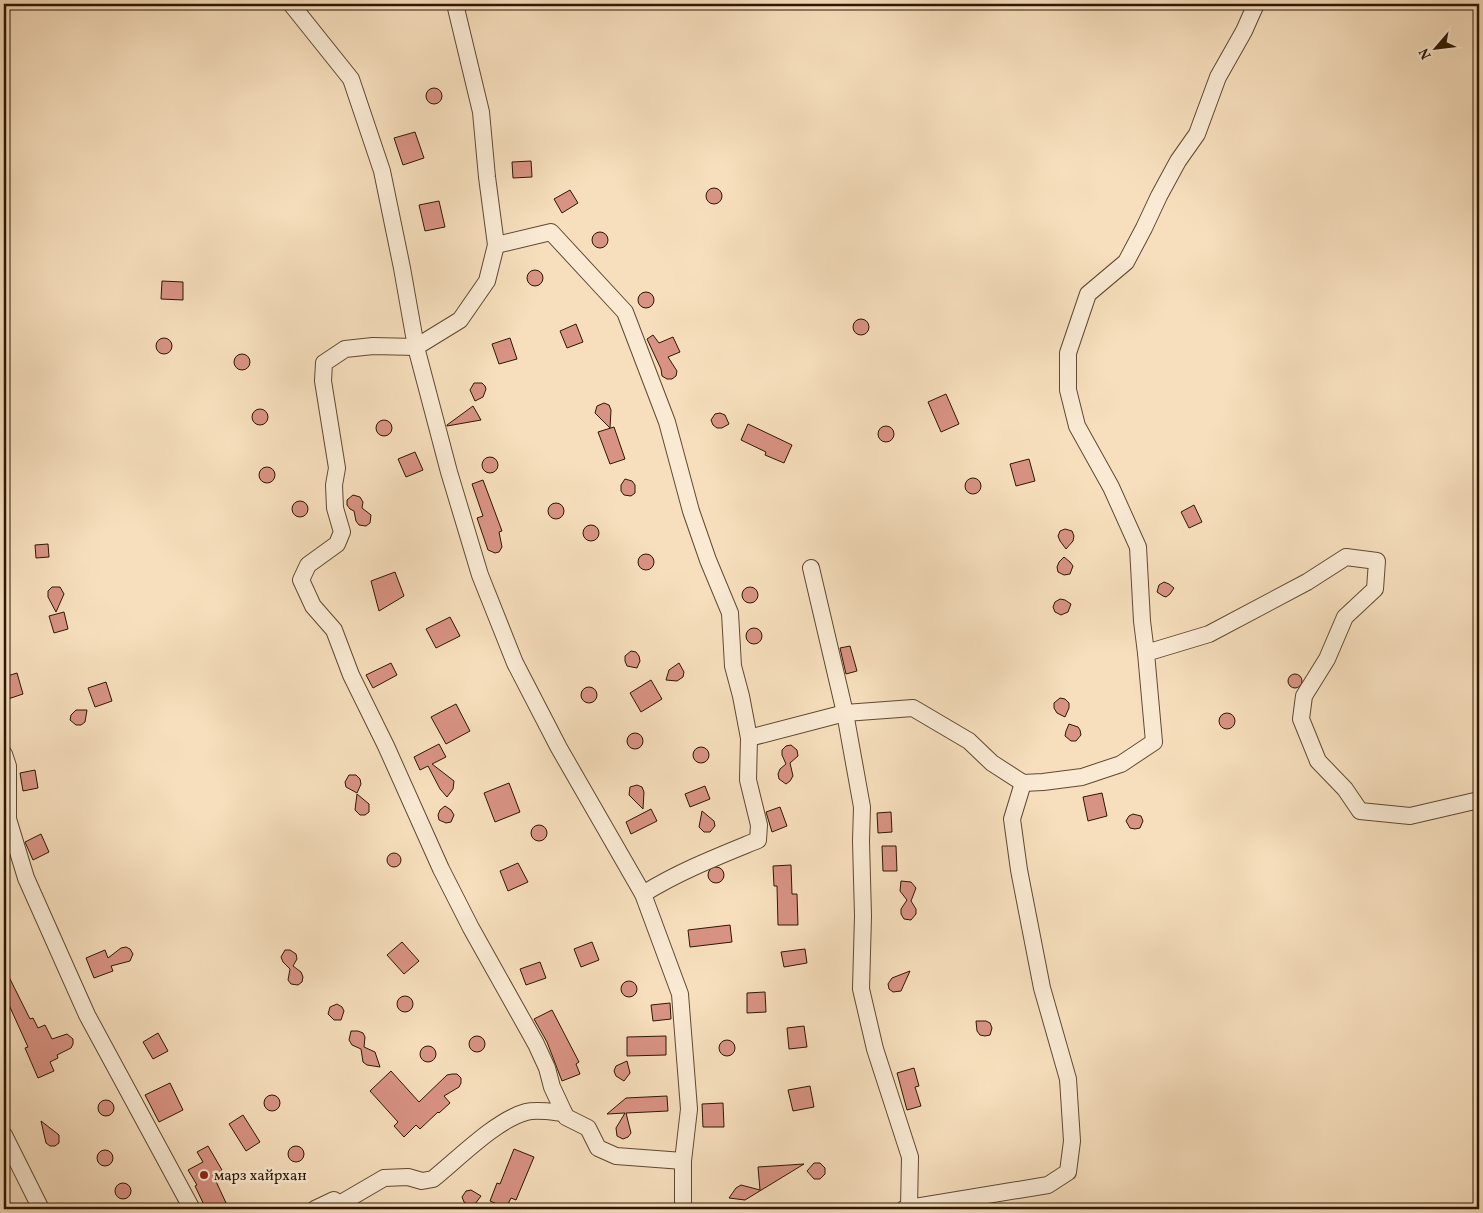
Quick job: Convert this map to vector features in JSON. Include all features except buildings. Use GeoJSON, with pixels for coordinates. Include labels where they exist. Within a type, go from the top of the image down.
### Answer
{"type":"FeatureCollection","features":[{"type":"Feature","properties":{"kind":"street"},"geometry":{"type":"LineString","coordinates":[[291,4],[351,79],[382,171],[416,347],[480,575],[515,663],[559,748],[643,894],[680,994],[688,1109],[683,1161],[684,1209]]}},
{"type":"Feature","properties":{"kind":"street"},"geometry":{"type":"LineString","coordinates":[[455,4],[481,112],[496,245],[487,281],[460,320],[416,347],[373,346],[345,348],[324,363],[323,381],[337,468],[334,485],[335,508],[342,532],[337,544],[308,565],[301,580],[313,606],[334,630],[351,675],[390,755],[441,869],[471,928],[536,1044],[547,1068],[552,1087],[566,1117],[588,1128],[598,1148],[616,1156],[683,1161]]}},
{"type":"Feature","properties":{"kind":"street"},"geometry":{"type":"LineString","coordinates":[[749,738],[845,712],[914,708],[969,740],[992,763],[1023,782],[1043,782],[1082,777],[1121,764],[1154,742],[1142,621],[1138,547],[1111,487],[1077,426],[1068,390],[1068,353],[1088,294],[1126,262],[1178,160],[1197,134],[1218,77],[1244,31],[1256,4]]}},
{"type":"Feature","properties":{"kind":"street"},"geometry":{"type":"LineString","coordinates":[[496,245],[552,232],[625,312],[667,422],[690,512],[730,613],[733,666],[749,738],[748,780],[759,825],[758,840],[694,866],[643,894]]}},
{"type":"Feature","properties":{"kind":"street"},"geometry":{"type":"LineString","coordinates":[[1146,653],[1209,634],[1307,582],[1346,557],[1377,561],[1375,588],[1346,617],[1327,659],[1304,696],[1302,719],[1318,761],[1345,789],[1360,811],[1410,816],[1479,800]]}},
{"type":"Feature","properties":{"kind":"street"},"geometry":{"type":"LineString","coordinates":[[811,568],[845,712],[862,807],[863,916],[861,989],[875,1049],[910,1157],[907,1208],[946,1205],[1048,1185],[1068,1172],[1072,1141],[1068,1079],[1042,988],[1019,870],[1012,819],[1023,782]]}},
{"type":"Feature","properties":{"kind":"street"},"geometry":{"type":"LineString","coordinates":[[4,754],[8,766],[8,819],[26,878],[87,1015],[192,1209]]}},
{"type":"Feature","properties":{"kind":"street"},"geometry":{"type":"LineString","coordinates":[[315,1209],[334,1200],[337,1208],[384,1178],[408,1177],[422,1181],[434,1180],[508,1118],[528,1111],[564,1113]]}},
{"type":"Feature","properties":{"kind":"street"},"geometry":{"type":"LineString","coordinates":[[4,1135],[41,1209]]}},
{"type":"Feature","properties":{"kind":"place","name":"марз хайрхан"},"geometry":{"type":"Point","coordinates":[204,1175]}}]}
